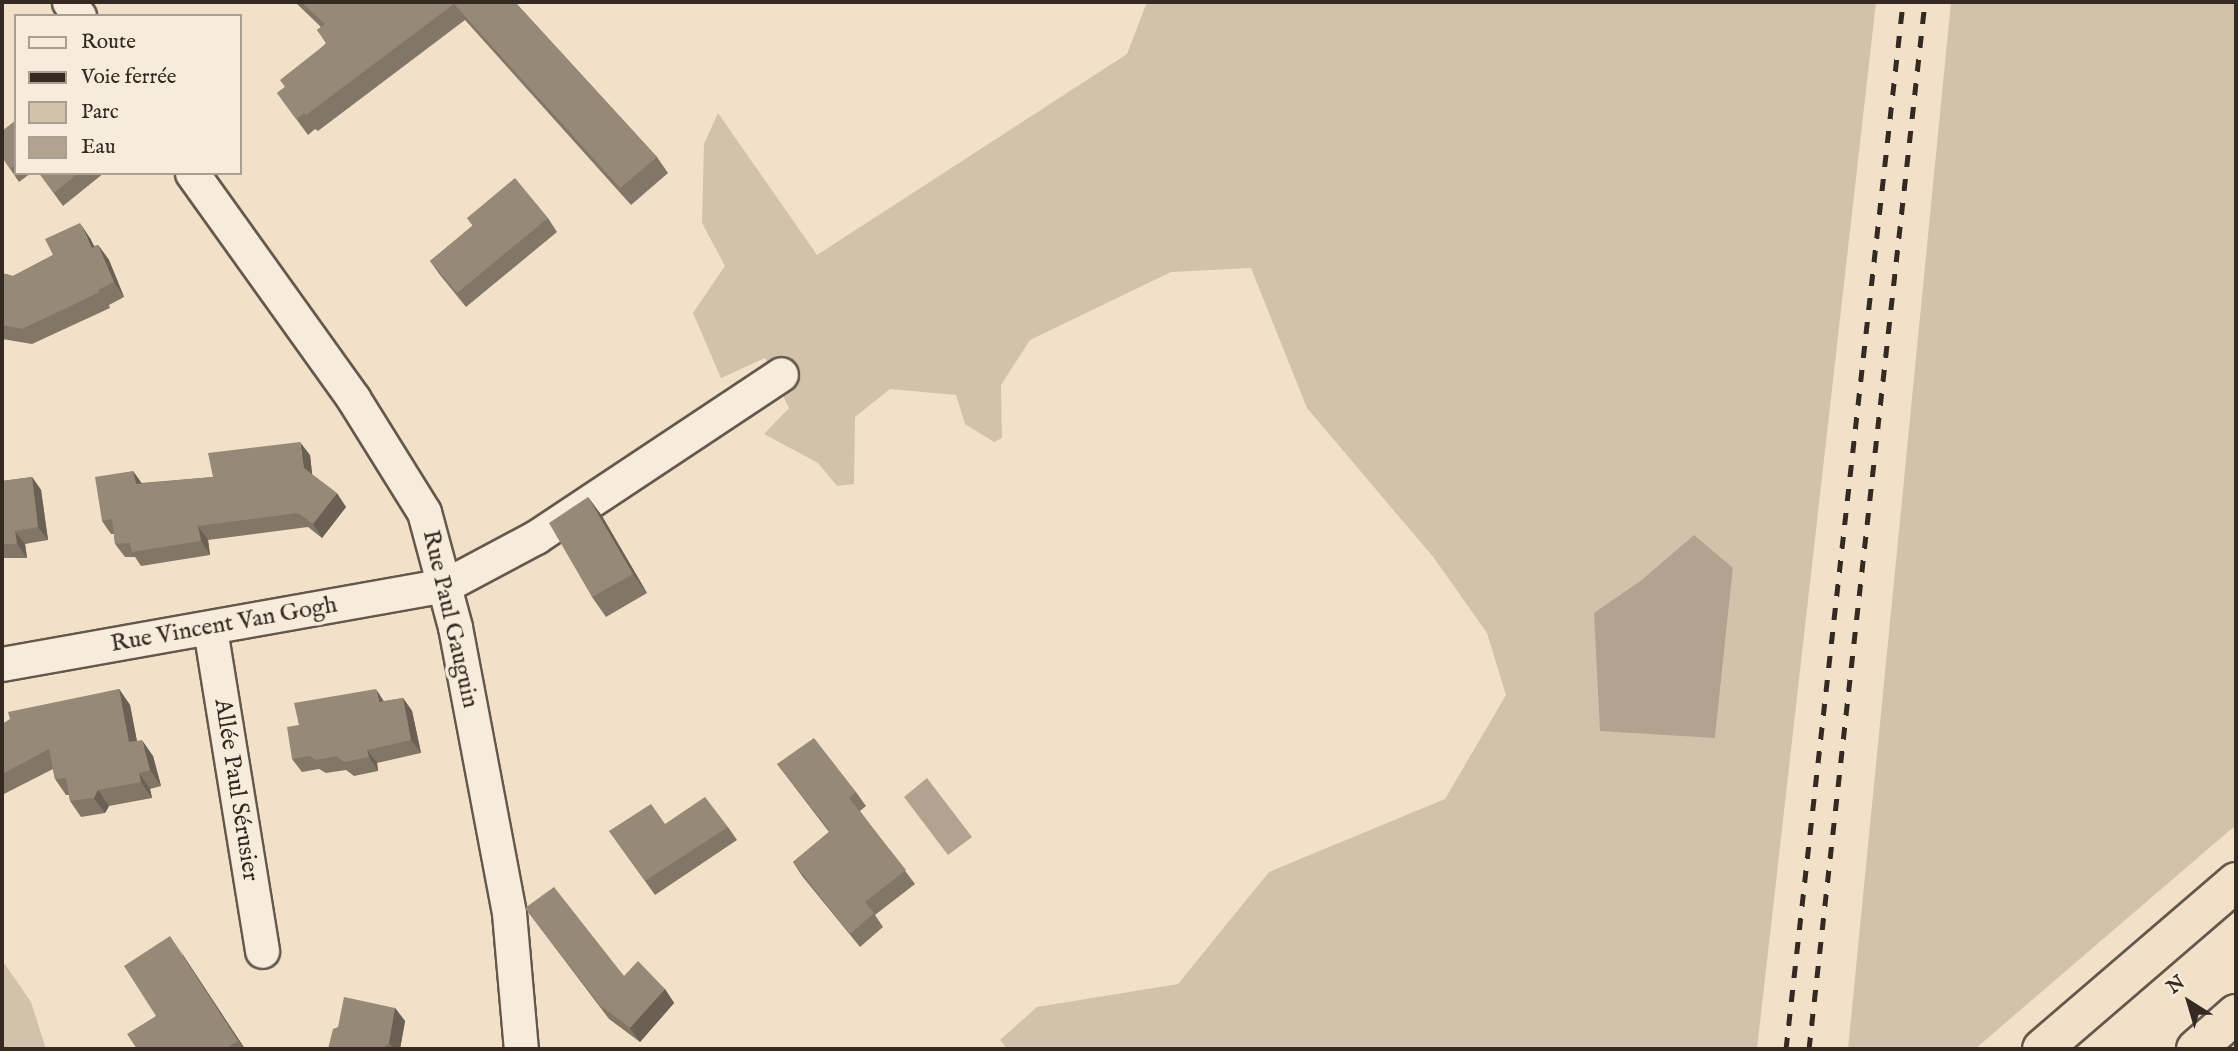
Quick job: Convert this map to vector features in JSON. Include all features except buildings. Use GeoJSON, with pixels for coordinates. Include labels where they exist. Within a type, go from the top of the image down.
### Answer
{"type":"FeatureCollection","features":[{"type":"Feature","properties":{"kind":"highway"},"geometry":{"type":"LineString","coordinates":[[2042,1049],[2236,882]]}},
{"type":"Feature","properties":{"kind":"highway"},"geometry":{"type":"LineString","coordinates":[[2196,1049],[2236,1014]]}},
{"type":"Feature","properties":{"kind":"street","name":"Rue Paul Gauguin"},"geometry":{"type":"LineString","coordinates":[[193,175],[353,398],[424,512],[446,585],[509,913],[521,1049]]}},
{"type":"Feature","properties":{"kind":"street","name":"Rue Vincent Van Gogh"},"geometry":{"type":"LineString","coordinates":[[2,664],[446,585],[536,537],[781,374]]}},
{"type":"Feature","properties":{"kind":"street","name":"Allée Paul Sérusier"},"geometry":{"type":"LineString","coordinates":[[210,629],[262,951]]}},
{"type":"Feature","properties":{"kind":"green space"},"geometry":{"type":"Polygon","coordinates":[[[1147,2],[1876,2],[1757,1049],[1007,1049],[1000,1040],[1037,1007],[1178,984],[1269,872],[1445,799],[1506,695],[1487,633],[1434,558],[1307,408],[1251,268],[1171,272],[1030,340],[1001,385],[1002,438],[994,442],[965,424],[956,395],[890,389],[855,417],[854,484],[837,486],[818,463],[764,434],[789,408],[765,358],[721,378],[693,313],[725,266],[702,223],[704,144],[718,113],[817,255],[1127,54],[1147,2]],[[1733,568],[1643,579],[1595,613],[1715,738],[1733,568]]]}},
{"type":"Feature","properties":{"kind":"green space"},"geometry":{"type":"Polygon","coordinates":[[[1951,2],[2236,2],[2236,825],[1975,1049],[1848,1049],[1951,2]]]}},
{"type":"Feature","properties":{"kind":"green space"},"geometry":{"type":"Polygon","coordinates":[[[2,960],[31,1002],[46,1049],[2,1049],[2,960]]]}},
{"type":"Feature","properties":{"kind":"water"},"geometry":{"type":"Polygon","coordinates":[[[1694,535],[1733,568],[1715,738],[1600,731],[1594,613],[1643,579],[1694,535]]]}},
{"type":"Feature","properties":{"kind":"water"},"geometry":{"type":"Polygon","coordinates":[[[927,778],[972,837],[948,855],[904,797],[927,778]]]}},
{"type":"Feature","properties":{"kind":"railway"},"geometry":{"type":"LineString","coordinates":[[1786,1049],[1903,2]]}},
{"type":"Feature","properties":{"kind":"railway"},"geometry":{"type":"LineString","coordinates":[[1809,1049],[1925,2]]}}]}
